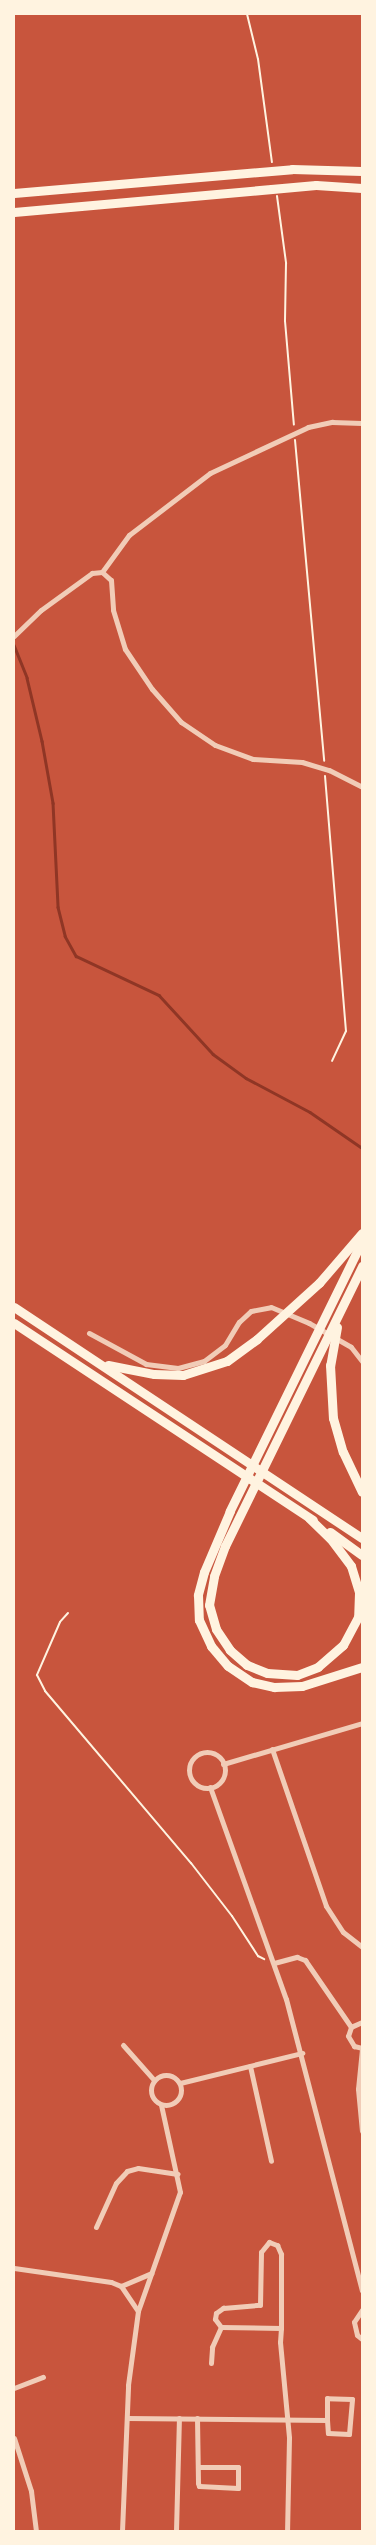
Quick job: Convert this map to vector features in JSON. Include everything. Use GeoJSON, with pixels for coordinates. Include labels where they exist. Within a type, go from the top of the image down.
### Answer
{"type":"FeatureCollection","features":[{"type":"Feature","properties":{"kind":"highway"},"geometry":{"type":"LineString","coordinates":[[14,193],[316,169],[362,171]]}},
{"type":"Feature","properties":{"kind":"highway"},"geometry":{"type":"LineString","coordinates":[[14,212],[316,185],[362,188]]}},
{"type":"Feature","properties":{"kind":"highway"},"geometry":{"type":"LineString","coordinates":[[102,1364],[154,1374],[183,1375],[227,1361],[257,1339],[328,1274],[362,1233]]}},
{"type":"Feature","properties":{"kind":"highway"},"geometry":{"type":"LineString","coordinates":[[362,1241],[204,1572],[198,1595],[199,1620],[211,1646],[222,1659],[252,1682],[274,1687],[302,1686],[362,1666]]}},
{"type":"Feature","properties":{"kind":"highway"},"geometry":{"type":"LineString","coordinates":[[310,1518],[330,1538],[351,1566],[359,1593],[358,1617],[343,1646],[318,1667],[296,1675],[267,1673],[247,1665],[230,1650],[216,1629],[209,1605],[214,1576],[225,1546],[362,1266]]}},
{"type":"Feature","properties":{"kind":"highway"},"geometry":{"type":"LineString","coordinates":[[344,1304],[331,1352],[332,1404],[339,1442],[362,1492]]}},
{"type":"Feature","properties":{"kind":"highway"},"geometry":{"type":"LineString","coordinates":[[14,1307],[247,1458],[362,1538]]}},
{"type":"Feature","properties":{"kind":"highway"},"geometry":{"type":"LineString","coordinates":[[14,1323],[264,1487],[362,1555]]}},
{"type":"Feature","properties":{"kind":"street"},"geometry":{"type":"LineString","coordinates":[[102,572],[129,535],[170,501],[210,473],[295,435],[308,427],[332,422],[362,423]]}},
{"type":"Feature","properties":{"kind":"street"},"geometry":{"type":"LineString","coordinates":[[15,635],[41,610],[92,573],[102,572],[111,580],[113,610],[125,649],[152,690],[181,722],[215,745],[253,758],[302,762],[324,769],[362,787]]}},
{"type":"Feature","properties":{"kind":"street"},"geometry":{"type":"LineString","coordinates":[[89,1332],[146,1364],[178,1368],[204,1361],[225,1345],[239,1322],[251,1311],[271,1307],[309,1323],[351,1347],[362,1361]]}},
{"type":"Feature","properties":{"kind":"street"},"geometry":{"type":"LineString","coordinates":[[223,1764],[362,1723]]}},
{"type":"Feature","properties":{"kind":"street"},"geometry":{"type":"LineString","coordinates":[[272,1749],[326,1906],[344,1932],[362,1947]]}},
{"type":"Feature","properties":{"kind":"street"},"geometry":{"type":"LineString","coordinates":[[205,1752],[218,1756],[223,1764],[224,1775],[219,1783],[210,1787],[201,1787],[193,1782],[190,1775],[191,1762],[205,1752]]}},
{"type":"Feature","properties":{"kind":"street"},"geometry":{"type":"LineString","coordinates":[[210,1787],[274,1963],[302,2053],[362,2290]]}},
{"type":"Feature","properties":{"kind":"street"},"geometry":{"type":"LineString","coordinates":[[274,1963],[297,1956],[305,1960],[351,2027],[350,2041],[362,2048],[358,2089],[362,2131]]}},
{"type":"Feature","properties":{"kind":"street"},"geometry":{"type":"LineString","coordinates":[[351,2027],[362,2022]]}},
{"type":"Feature","properties":{"kind":"street"},"geometry":{"type":"LineString","coordinates":[[123,2045],[154,2080]]}},
{"type":"Feature","properties":{"kind":"street"},"geometry":{"type":"LineString","coordinates":[[180,2083],[302,2053]]}},
{"type":"Feature","properties":{"kind":"street"},"geometry":{"type":"LineString","coordinates":[[250,2066],[271,2161]]}},
{"type":"Feature","properties":{"kind":"street"},"geometry":{"type":"LineString","coordinates":[[154,2080],[168,2074],[180,2083]]}},
{"type":"Feature","properties":{"kind":"street"},"geometry":{"type":"LineString","coordinates":[[122,2531],[131,2359],[138,2311],[179,2195],[178,2174],[161,2104],[151,2094],[154,2080]]}},
{"type":"Feature","properties":{"kind":"street"},"geometry":{"type":"LineString","coordinates":[[161,2104],[172,2104],[179,2098],[180,2083]]}},
{"type":"Feature","properties":{"kind":"street"},"geometry":{"type":"LineString","coordinates":[[96,2227],[119,2177],[127,2171],[134,2168],[178,2174]]}},
{"type":"Feature","properties":{"kind":"street"},"geometry":{"type":"LineString","coordinates":[[221,2327],[215,2319],[219,2309],[259,2306],[261,2252],[266,2243],[272,2243],[281,2254],[281,2328],[288,2418],[287,2531]]}},
{"type":"Feature","properties":{"kind":"street"},"geometry":{"type":"LineString","coordinates":[[14,2268],[121,2286],[151,2273]]}},
{"type":"Feature","properties":{"kind":"street"},"geometry":{"type":"LineString","coordinates":[[121,2286],[138,2311]]}},
{"type":"Feature","properties":{"kind":"street"},"geometry":{"type":"LineString","coordinates":[[362,2310],[354,2322],[357,2335],[362,2339]]}},
{"type":"Feature","properties":{"kind":"street"},"geometry":{"type":"LineString","coordinates":[[221,2327],[281,2328]]}},
{"type":"Feature","properties":{"kind":"street"},"geometry":{"type":"LineString","coordinates":[[211,2363],[212,2347],[221,2327]]}},
{"type":"Feature","properties":{"kind":"street"},"geometry":{"type":"LineString","coordinates":[[14,2388],[43,2377]]}},
{"type":"Feature","properties":{"kind":"street"},"geometry":{"type":"LineString","coordinates":[[327,2398],[352,2399],[351,2434],[328,2433],[327,2420],[327,2398]]}},
{"type":"Feature","properties":{"kind":"street"},"geometry":{"type":"LineString","coordinates":[[127,2418],[288,2418],[327,2420]]}},
{"type":"Feature","properties":{"kind":"street"},"geometry":{"type":"LineString","coordinates":[[176,2531],[178,2418]]}},
{"type":"Feature","properties":{"kind":"street"},"geometry":{"type":"LineString","coordinates":[[197,2418],[198,2467],[201,2488],[238,2488],[238,2467],[198,2467]]}},
{"type":"Feature","properties":{"kind":"street"},"geometry":{"type":"LineString","coordinates":[[14,2438],[31,2491],[36,2531]]}},
{"type":"Feature","properties":{"kind":"path"},"geometry":{"type":"LineString","coordinates":[[246,14],[258,59],[272,164]]}},
{"type":"Feature","properties":{"kind":"path"},"geometry":{"type":"LineString","coordinates":[[276,191],[286,263],[285,321],[346,1031],[332,1061]]}},
{"type":"Feature","properties":{"kind":"path"},"geometry":{"type":"LineString","coordinates":[[68,1613],[41,1663],[37,1675],[45,1692],[191,1863],[232,1916],[258,1956],[274,1963]]}},
{"type":"Feature","properties":{"kind":"waterway"},"geometry":{"type":"LineString","coordinates":[[14,645],[27,678],[42,741],[53,803],[58,907],[65,936],[76,956],[159,995],[213,1054],[246,1078],[310,1112],[362,1148]]}}]}
